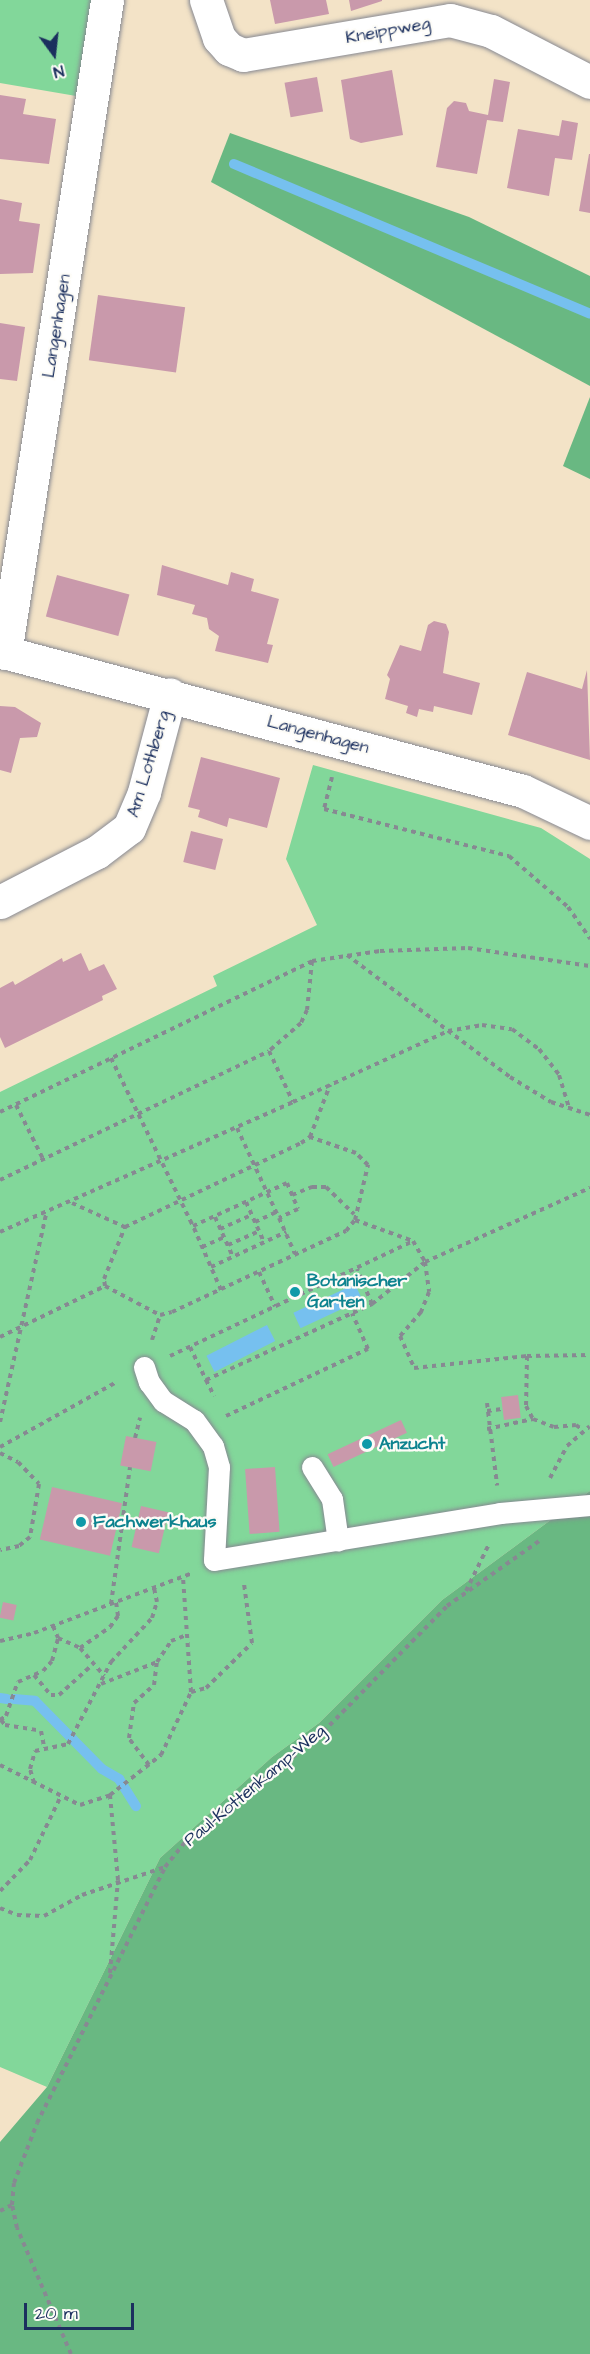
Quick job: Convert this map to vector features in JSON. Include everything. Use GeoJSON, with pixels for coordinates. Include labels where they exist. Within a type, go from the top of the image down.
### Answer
{"type":"FeatureCollection","features":[{"type":"Feature","properties":{"kind":"street","name":"Langenhagen"},"geometry":{"type":"LineString","coordinates":[[107,0],[2,652],[170,694],[523,791],[590,823]]}},
{"type":"Feature","properties":{"kind":"street","name":"Kneippweg"},"geometry":{"type":"LineString","coordinates":[[206,0],[219,38],[229,49],[243,55],[450,20],[490,31],[590,82]]}},
{"type":"Feature","properties":{"kind":"street","name":"Am Lothberg"},"geometry":{"type":"LineString","coordinates":[[0,902],[98,852],[129,828],[144,792],[170,694]]}},
{"type":"Feature","properties":{"kind":"lane"},"geometry":{"type":"LineString","coordinates":[[144,1367],[149,1382],[163,1401],[194,1420],[213,1446],[219,1467],[214,1560],[244,1557],[500,1514],[588,1507]]}},
{"type":"Feature","properties":{"kind":"lane"},"geometry":{"type":"LineString","coordinates":[[312,1467],[332,1499],[338,1541]]}},
{"type":"Feature","properties":{"kind":"path"},"geometry":{"type":"LineString","coordinates":[[342,741],[324,809],[509,856],[568,907],[590,939]]}},
{"type":"Feature","properties":{"kind":"path"},"geometry":{"type":"LineString","coordinates":[[0,1112],[312,961],[346,955],[468,948],[508,951],[590,966]]}},
{"type":"Feature","properties":{"kind":"path"},"geometry":{"type":"LineString","coordinates":[[346,955],[510,1077],[551,1102],[590,1115]]}},
{"type":"Feature","properties":{"kind":"path"},"geometry":{"type":"LineString","coordinates":[[0,1180],[269,1051],[301,1023],[307,1010],[312,961]]}},
{"type":"Feature","properties":{"kind":"path"},"geometry":{"type":"LineString","coordinates":[[0,1232],[46,1215],[448,1030],[482,1025],[512,1029],[539,1049],[559,1075],[569,1108]]}},
{"type":"Feature","properties":{"kind":"path"},"geometry":{"type":"LineString","coordinates":[[269,1051],[293,1102]]}},
{"type":"Feature","properties":{"kind":"path"},"geometry":{"type":"LineString","coordinates":[[111,1058],[193,1226],[221,1290]]}},
{"type":"Feature","properties":{"kind":"path"},"geometry":{"type":"LineString","coordinates":[[105,1286],[104,1279],[125,1227],[310,1137],[330,1085]]}},
{"type":"Feature","properties":{"kind":"path"},"geometry":{"type":"LineString","coordinates":[[16,1105],[43,1159]]}},
{"type":"Feature","properties":{"kind":"path"},"geometry":{"type":"LineString","coordinates":[[237,1128],[295,1254]]}},
{"type":"Feature","properties":{"kind":"path"},"geometry":{"type":"LineString","coordinates":[[105,1286],[160,1315],[221,1290],[346,1231],[355,1220],[354,1214],[368,1165],[356,1153],[310,1137]]}},
{"type":"Feature","properties":{"kind":"path"},"geometry":{"type":"LineString","coordinates":[[193,1226],[286,1183],[298,1209],[279,1218]]}},
{"type":"Feature","properties":{"kind":"path"},"geometry":{"type":"LineString","coordinates":[[291,1195],[312,1187],[326,1187],[354,1214]]}},
{"type":"Feature","properties":{"kind":"path"},"geometry":{"type":"LineString","coordinates":[[206,1380],[372,1304],[425,1262],[590,1188]]}},
{"type":"Feature","properties":{"kind":"path"},"geometry":{"type":"LineString","coordinates":[[246,1202],[264,1242]]}},
{"type":"Feature","properties":{"kind":"path"},"geometry":{"type":"LineString","coordinates":[[72,1203],[125,1227]]}},
{"type":"Feature","properties":{"kind":"path"},"geometry":{"type":"LineString","coordinates":[[255,1222],[276,1212]]}},
{"type":"Feature","properties":{"kind":"path"},"geometry":{"type":"LineString","coordinates":[[0,1422],[46,1215]]}},
{"type":"Feature","properties":{"kind":"path"},"geometry":{"type":"LineString","coordinates":[[220,1229],[252,1215]]}},
{"type":"Feature","properties":{"kind":"path"},"geometry":{"type":"LineString","coordinates":[[215,1216],[233,1257]]}},
{"type":"Feature","properties":{"kind":"path"},"geometry":{"type":"LineString","coordinates":[[355,1220],[412,1241],[425,1262],[429,1292],[422,1312],[400,1336],[414,1368],[527,1356],[590,1355]]}},
{"type":"Feature","properties":{"kind":"path"},"geometry":{"type":"LineString","coordinates":[[228,1245],[259,1231]]}},
{"type":"Feature","properties":{"kind":"path"},"geometry":{"type":"LineString","coordinates":[[211,1267],[286,1232]]}},
{"type":"Feature","properties":{"kind":"path"},"geometry":{"type":"LineString","coordinates":[[202,1247],[224,1238]]}},
{"type":"Feature","properties":{"kind":"path"},"geometry":{"type":"LineString","coordinates":[[0,1447],[144,1367],[357,1269],[412,1241]]}},
{"type":"Feature","properties":{"kind":"path"},"geometry":{"type":"LineString","coordinates":[[357,1269],[372,1304]]}},
{"type":"Feature","properties":{"kind":"path"},"geometry":{"type":"LineString","coordinates":[[259,1272],[275,1307]]}},
{"type":"Feature","properties":{"kind":"path"},"geometry":{"type":"LineString","coordinates":[[0,1337],[105,1286]]}},
{"type":"Feature","properties":{"kind":"path"},"geometry":{"type":"LineString","coordinates":[[219,1408],[224,1417],[368,1349],[352,1313]]}},
{"type":"Feature","properties":{"kind":"path"},"geometry":{"type":"LineString","coordinates":[[190,1347],[215,1399]]}},
{"type":"Feature","properties":{"kind":"path"},"geometry":{"type":"LineString","coordinates":[[527,1356],[526,1406],[533,1419]]}},
{"type":"Feature","properties":{"kind":"path"},"geometry":{"type":"LineString","coordinates":[[487,1402],[487,1429],[497,1487]]}},
{"type":"Feature","properties":{"kind":"path"},"geometry":{"type":"LineString","coordinates":[[520,1406],[526,1406]]}},
{"type":"Feature","properties":{"kind":"path"},"geometry":{"type":"LineString","coordinates":[[487,1411],[502,1409]]}},
{"type":"Feature","properties":{"kind":"path"},"geometry":{"type":"LineString","coordinates":[[487,1429],[533,1419],[554,1427],[576,1425],[584,1430]]}},
{"type":"Feature","properties":{"kind":"path"},"geometry":{"type":"LineString","coordinates":[[0,1453],[18,1462],[39,1484],[30,1537],[19,1546],[0,1550]]}},
{"type":"Feature","properties":{"kind":"path"},"geometry":{"type":"LineString","coordinates":[[80,1648],[111,1627],[118,1616],[114,1603],[130,1467]]}},
{"type":"Feature","properties":{"kind":"path","name":"Paul-Kottenkamp-Weg"},"geometry":{"type":"LineString","coordinates":[[71,2354],[16,2228],[12,2205],[14,2183],[37,2123],[165,1867],[186,1841],[317,1738],[447,1606],[588,1507]]}},
{"type":"Feature","properties":{"kind":"path"},"geometry":{"type":"LineString","coordinates":[[465,1592],[500,1514]]}},
{"type":"Feature","properties":{"kind":"path"},"geometry":{"type":"LineString","coordinates":[[191,1692],[207,1688],[252,1643],[244,1599],[244,1557]]}},
{"type":"Feature","properties":{"kind":"path"},"geometry":{"type":"LineString","coordinates":[[0,1641],[53,1626],[183,1578],[191,1692],[165,1747],[149,1765],[110,1795],[80,1805],[0,1765]]}},
{"type":"Feature","properties":{"kind":"path"},"geometry":{"type":"LineString","coordinates":[[34,1782],[30,1768],[35,1751],[44,1746],[68,1744],[104,1676],[152,1617],[157,1602],[154,1588]]}},
{"type":"Feature","properties":{"kind":"path"},"geometry":{"type":"LineString","coordinates":[[44,1746],[41,1731],[5,1725],[0,1720],[6,1716],[18,1682],[34,1675],[52,1661],[58,1638],[53,1626]]}},
{"type":"Feature","properties":{"kind":"path"},"geometry":{"type":"LineString","coordinates":[[149,1765],[129,1738],[134,1703],[154,1685],[157,1662],[171,1641],[187,1635]]}},
{"type":"Feature","properties":{"kind":"path"},"geometry":{"type":"LineString","coordinates":[[58,1638],[80,1648],[92,1665],[104,1676]]}},
{"type":"Feature","properties":{"kind":"path"},"geometry":{"type":"LineString","coordinates":[[100,1684],[157,1662]]}},
{"type":"Feature","properties":{"kind":"path"},"geometry":{"type":"LineString","coordinates":[[34,1675],[51,1695],[58,1695],[92,1665]]}},
{"type":"Feature","properties":{"kind":"path"},"geometry":{"type":"LineString","coordinates":[[110,1795],[118,1880],[110,1976]]}},
{"type":"Feature","properties":{"kind":"path"},"geometry":{"type":"LineString","coordinates":[[0,1892],[30,1860],[61,1796]]}},
{"type":"Feature","properties":{"kind":"path"},"geometry":{"type":"LineString","coordinates":[[0,1908],[17,1915],[44,1916],[81,1894],[118,1880],[165,1867]]}},
{"type":"Feature","properties":{"kind":"path"},"geometry":{"type":"LineString","coordinates":[[0,2211],[12,2205]]}},
{"type":"Feature","properties":{"kind":"green space"},"geometry":{"type":"Polygon","coordinates":[[[0,0],[97,0],[82,97],[0,83],[0,0]]]}},
{"type":"Feature","properties":{"kind":"green space"},"geometry":{"type":"Polygon","coordinates":[[[230,133],[469,217],[590,276],[590,386],[211,182],[230,133]]]}},
{"type":"Feature","properties":{"kind":"green space"},"geometry":{"type":"Polygon","coordinates":[[[590,397],[590,479],[563,466],[590,397]]]}},
{"type":"Feature","properties":{"kind":"green space","name":"Botanischer Garten"},"geometry":{"type":"Polygon","coordinates":[[[313,765],[541,828],[590,859],[590,1491],[442,1600],[319,1723],[272,1757],[160,1858],[47,2087],[0,2067],[0,1092],[217,986],[213,976],[317,925],[286,859],[313,765]]]}},
{"type":"Feature","properties":{"kind":"green space"},"geometry":{"type":"Polygon","coordinates":[[[590,1491],[590,2354],[0,2354],[0,2142],[47,2087],[160,1858],[272,1757],[319,1723],[442,1600],[590,1491]]]}},
{"type":"Feature","properties":{"kind":"water"},"geometry":{"type":"Polygon","coordinates":[[[355,1284],[362,1299],[301,1328],[293,1313],[355,1284]]]}},
{"type":"Feature","properties":{"kind":"water"},"geometry":{"type":"Polygon","coordinates":[[[267,1325],[275,1341],[215,1372],[206,1356],[267,1325]]]}},
{"type":"Feature","properties":{"kind":"building"},"geometry":{"type":"Polygon","coordinates":[[[270,0],[326,0],[329,14],[275,24],[270,0]]]}},
{"type":"Feature","properties":{"kind":"building"},"geometry":{"type":"Polygon","coordinates":[[[349,0],[382,0],[382,1],[351,11],[349,0]]]}},
{"type":"Feature","properties":{"kind":"building"},"geometry":{"type":"Polygon","coordinates":[[[392,70],[403,135],[361,143],[350,139],[341,80],[392,70]]]}},
{"type":"Feature","properties":{"kind":"building"},"geometry":{"type":"Polygon","coordinates":[[[317,77],[323,111],[291,117],[285,83],[317,77]]]}},
{"type":"Feature","properties":{"kind":"building"},"geometry":{"type":"Polygon","coordinates":[[[494,79],[510,82],[503,122],[487,120],[477,174],[436,167],[447,108],[454,101],[466,103],[469,111],[488,115],[494,79]]]}},
{"type":"Feature","properties":{"kind":"building"},"geometry":{"type":"Polygon","coordinates":[[[0,95],[26,99],[23,114],[56,119],[49,164],[0,159],[0,95]]]}},
{"type":"Feature","properties":{"kind":"building"},"geometry":{"type":"Polygon","coordinates":[[[562,120],[578,123],[572,160],[555,158],[549,196],[507,188],[518,129],[559,136],[562,120]]]}},
{"type":"Feature","properties":{"kind":"building"},"geometry":{"type":"Polygon","coordinates":[[[590,154],[590,213],[579,211],[590,154]]]}},
{"type":"Feature","properties":{"kind":"building"},"geometry":{"type":"Polygon","coordinates":[[[0,199],[22,203],[19,221],[40,224],[33,273],[0,274],[0,199]]]}},
{"type":"Feature","properties":{"kind":"building"},"geometry":{"type":"Polygon","coordinates":[[[98,295],[185,307],[176,373],[89,360],[98,295]]]}},
{"type":"Feature","properties":{"kind":"building"},"geometry":{"type":"Polygon","coordinates":[[[0,323],[25,327],[17,381],[0,379],[0,323]]]}},
{"type":"Feature","properties":{"kind":"building"},"geometry":{"type":"Polygon","coordinates":[[[162,565],[228,585],[231,572],[254,579],[251,591],[279,599],[267,644],[273,645],[268,663],[215,651],[219,636],[209,629],[207,618],[192,614],[195,605],[157,595],[162,565]]]}},
{"type":"Feature","properties":{"kind":"building"},"geometry":{"type":"Polygon","coordinates":[[[57,575],[129,594],[118,636],[46,617],[57,575]]]}},
{"type":"Feature","properties":{"kind":"building"},"geometry":{"type":"Polygon","coordinates":[[[434,621],[446,624],[449,632],[443,673],[480,683],[472,715],[434,706],[433,712],[419,709],[417,717],[406,713],[408,706],[385,699],[390,679],[387,675],[400,645],[421,651],[428,625],[434,621]]]}},
{"type":"Feature","properties":{"kind":"building"},"geometry":{"type":"Polygon","coordinates":[[[587,670],[590,760],[508,735],[527,672],[582,689],[587,670]]]}},
{"type":"Feature","properties":{"kind":"building"},"geometry":{"type":"Polygon","coordinates":[[[0,706],[15,707],[41,723],[37,737],[20,738],[11,773],[0,770],[0,706]]]}},
{"type":"Feature","properties":{"kind":"building"},"geometry":{"type":"Polygon","coordinates":[[[201,757],[280,778],[267,828],[229,818],[227,827],[198,817],[200,810],[188,807],[201,757]]]}},
{"type":"Feature","properties":{"kind":"building"},"geometry":{"type":"Polygon","coordinates":[[[191,831],[223,839],[215,870],[183,862],[191,831]]]}},
{"type":"Feature","properties":{"kind":"building"},"geometry":{"type":"Polygon","coordinates":[[[81,953],[89,971],[104,964],[117,989],[102,996],[103,1000],[5,1048],[0,1037],[0,988],[13,981],[15,985],[62,958],[63,962],[81,953]]]}},
{"type":"Feature","properties":{"kind":"building"},"geometry":{"type":"Polygon","coordinates":[[[518,1395],[521,1418],[504,1420],[501,1397],[518,1395]]]}},
{"type":"Feature","properties":{"kind":"building","name":"Anzucht"},"geometry":{"type":"Polygon","coordinates":[[[401,1420],[407,1433],[334,1467],[328,1454],[401,1420]]]}},
{"type":"Feature","properties":{"kind":"building"},"geometry":{"type":"Polygon","coordinates":[[[126,1436],[156,1442],[151,1471],[120,1465],[126,1436]]]}},
{"type":"Feature","properties":{"kind":"building"},"geometry":{"type":"Polygon","coordinates":[[[275,1467],[280,1532],[250,1534],[245,1469],[275,1467]]]}},
{"type":"Feature","properties":{"kind":"building","name":"Fachwerkhaus"},"geometry":{"type":"Polygon","coordinates":[[[52,1487],[122,1503],[110,1556],[40,1540],[52,1487]]]}},
{"type":"Feature","properties":{"kind":"building"},"geometry":{"type":"Polygon","coordinates":[[[141,1506],[168,1512],[159,1553],[132,1547],[141,1506]]]}},
{"type":"Feature","properties":{"kind":"building"},"geometry":{"type":"Polygon","coordinates":[[[3,1602],[17,1605],[13,1621],[0,1618],[3,1602]]]}},
{"type":"Feature","properties":{"kind":"waterway"},"geometry":{"type":"LineString","coordinates":[[234,164],[590,314]]}},
{"type":"Feature","properties":{"kind":"waterway"},"geometry":{"type":"LineString","coordinates":[[0,1698],[7,1699]]}},
{"type":"Feature","properties":{"kind":"waterway"},"geometry":{"type":"LineString","coordinates":[[14,1699],[35,1701],[102,1769],[119,1779],[136,1806]]}},
{"type":"Feature","properties":{"kind":"place","name":"Botanischer Garten"},"geometry":{"type":"Point","coordinates":[295,1292]}},
{"type":"Feature","properties":{"kind":"place","name":"Anzucht"},"geometry":{"type":"Point","coordinates":[367,1444]}},
{"type":"Feature","properties":{"kind":"place","name":"Fachwerkhaus"},"geometry":{"type":"Point","coordinates":[81,1522]}}]}
